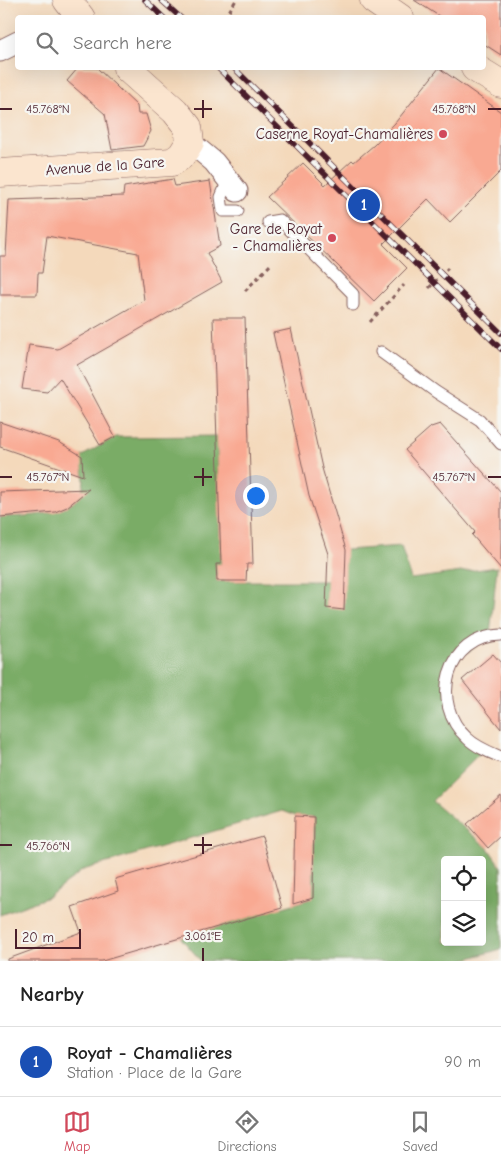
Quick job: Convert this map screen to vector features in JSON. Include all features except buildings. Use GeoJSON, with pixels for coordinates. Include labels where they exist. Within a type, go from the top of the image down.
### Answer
{"type":"FeatureCollection","features":[{"type":"Feature","properties":{"kind":"main road"},"geometry":{"type":"LineString","coordinates":[[67,0],[79,15]]}},
{"type":"Feature","properties":{"kind":"main road"},"geometry":{"type":"LineString","coordinates":[[374,0],[396,15]]}},
{"type":"Feature","properties":{"kind":"main road"},"geometry":{"type":"LineString","coordinates":[[129,70],[175,112],[188,127],[190,142]]}},
{"type":"Feature","properties":{"kind":"main road"},"geometry":{"type":"LineString","coordinates":[[478,70],[501,84]]}},
{"type":"Feature","properties":{"kind":"main road","name":"Avenue de la Gare"},"geometry":{"type":"LineString","coordinates":[[0,173],[172,162],[181,156],[190,142]]}},
{"type":"Feature","properties":{"kind":"street"},"geometry":{"type":"LineString","coordinates":[[0,51],[15,44]]}},
{"type":"Feature","properties":{"kind":"street"},"geometry":{"type":"LineString","coordinates":[[190,142],[214,162],[234,194]]}},
{"type":"Feature","properties":{"kind":"lane"},"geometry":{"type":"LineString","coordinates":[[268,222],[280,220],[353,294],[353,305]]}},
{"type":"Feature","properties":{"kind":"lane"},"geometry":{"type":"LineString","coordinates":[[381,352],[436,392],[480,420],[501,444]]}},
{"type":"Feature","properties":{"kind":"lane"},"geometry":{"type":"LineString","coordinates":[[501,635],[477,639],[464,649],[452,664],[446,680],[448,706],[455,723],[467,738],[483,750],[501,757]]}},
{"type":"Feature","properties":{"kind":"path"},"geometry":{"type":"LineString","coordinates":[[227,15],[236,0]]}},
{"type":"Feature","properties":{"kind":"path"},"geometry":{"type":"LineString","coordinates":[[245,291],[272,263]]}},
{"type":"Feature","properties":{"kind":"path"},"geometry":{"type":"LineString","coordinates":[[429,288],[448,268]]}},
{"type":"Feature","properties":{"kind":"path"},"geometry":{"type":"LineString","coordinates":[[370,322],[404,285]]}},
{"type":"Feature","properties":{"kind":"green space"},"geometry":{"type":"Polygon","coordinates":[[[217,436],[221,564],[216,564],[217,581],[327,581],[346,550],[401,546],[411,579],[497,567],[490,635],[452,664],[448,706],[483,750],[432,801],[488,848],[501,867],[501,949],[459,961],[201,961],[181,938],[313,898],[314,817],[295,816],[282,811],[83,870],[48,897],[0,915],[0,517],[31,516],[47,513],[62,509],[74,502],[82,492],[84,477],[79,458],[115,437],[217,436]]]}},
{"type":"Feature","properties":{"kind":"railway"},"geometry":{"type":"LineString","coordinates":[[145,0],[161,15]]}},
{"type":"Feature","properties":{"kind":"railway"},"geometry":{"type":"LineString","coordinates":[[161,0],[178,15]]}},
{"type":"Feature","properties":{"kind":"railway"},"geometry":{"type":"LineString","coordinates":[[220,70],[501,349]]}},
{"type":"Feature","properties":{"kind":"railway"},"geometry":{"type":"LineString","coordinates":[[236,70],[501,333]]}},
{"type":"Feature","properties":{"kind":"place","name":"Caserne Royat-Chamalières"},"geometry":{"type":"Point","coordinates":[443,134]}},
{"type":"Feature","properties":{"kind":"place","name":"Royat - Chamalières"},"geometry":{"type":"Point","coordinates":[364,205]}},
{"type":"Feature","properties":{"kind":"place","name":"Gare de Royat - Chamalières"},"geometry":{"type":"Point","coordinates":[332,238]}}]}
